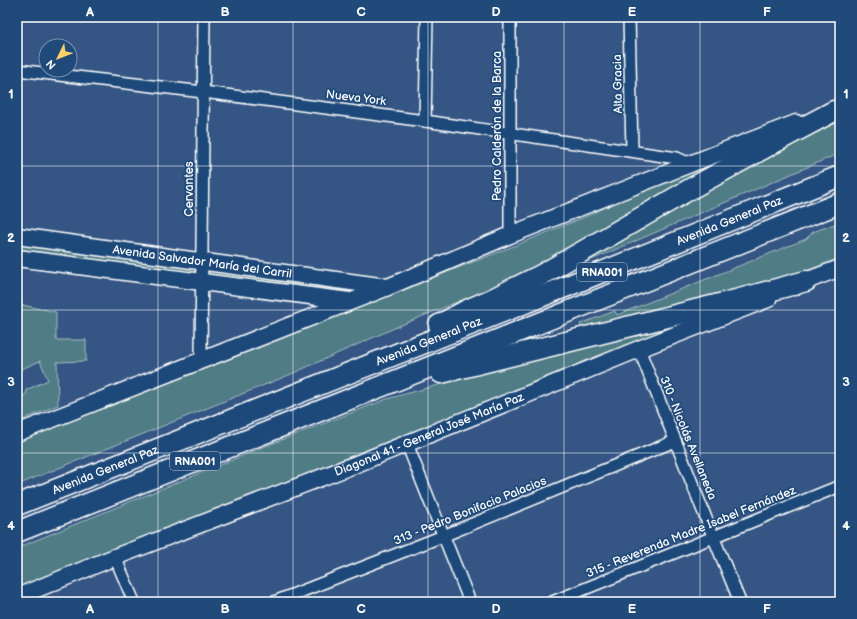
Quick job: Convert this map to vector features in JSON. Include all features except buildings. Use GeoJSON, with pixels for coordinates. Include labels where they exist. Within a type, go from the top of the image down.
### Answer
{"type":"FeatureCollection","features":[{"type":"Feature","properties":{"kind":"highway"},"geometry":{"type":"LineString","coordinates":[[363,367],[465,311],[511,290],[566,261],[770,144],[837,111]]}},
{"type":"Feature","properties":{"kind":"highway","name":"Avenida General Paz"},"geometry":{"type":"LineString","coordinates":[[17,505],[840,176]]}},
{"type":"Feature","properties":{"kind":"highway","name":"Avenida General Paz"},"geometry":{"type":"LineString","coordinates":[[17,532],[840,203]]}},
{"type":"Feature","properties":{"kind":"highway"},"geometry":{"type":"LineString","coordinates":[[373,390],[721,304],[806,281]]}},
{"type":"Feature","properties":{"kind":"street","name":"Cervantes"},"geometry":{"type":"LineString","coordinates":[[201,361],[204,17]]}},
{"type":"Feature","properties":{"kind":"street"},"geometry":{"type":"LineString","coordinates":[[425,121],[427,17]]}},
{"type":"Feature","properties":{"kind":"street","name":"Pedro Calderón de la Barca"},"geometry":{"type":"LineString","coordinates":[[510,17],[510,235]]}},
{"type":"Feature","properties":{"kind":"street","name":"Alta Gracia"},"geometry":{"type":"LineString","coordinates":[[630,17],[632,151]]}},
{"type":"Feature","properties":{"kind":"street","name":"Nueva York"},"geometry":{"type":"LineString","coordinates":[[17,70],[203,92],[425,121],[677,158],[690,164]]}},
{"type":"Feature","properties":{"kind":"street"},"geometry":{"type":"LineString","coordinates":[[17,433],[351,302],[510,235],[690,164],[786,127],[837,111]]}},
{"type":"Feature","properties":{"kind":"street","name":"Avenida Salvador María del Carril"},"geometry":{"type":"LineString","coordinates":[[17,236],[388,287]]}},
{"type":"Feature","properties":{"kind":"street","name":"Avenida Salvador María del Carril"},"geometry":{"type":"LineString","coordinates":[[17,258],[351,302]]}},
{"type":"Feature","properties":{"kind":"street","name":"Diagonal 41 - General José María Paz"},"geometry":{"type":"LineString","coordinates":[[17,597],[115,557],[407,444],[639,349],[778,296],[806,281],[840,268]]}},
{"type":"Feature","properties":{"kind":"street","name":"310 - Nicolás Avellaneda"},"geometry":{"type":"LineString","coordinates":[[639,349],[740,602]]}},
{"type":"Feature","properties":{"kind":"street","name":"313 - Pedro Bonifacio Palacios"},"geometry":{"type":"LineString","coordinates":[[274,602],[443,536],[675,441]]}},
{"type":"Feature","properties":{"kind":"street"},"geometry":{"type":"LineString","coordinates":[[407,444],[470,602]]}},
{"type":"Feature","properties":{"kind":"street","name":"315 - Reverenda Madre Isabel Fernández"},"geometry":{"type":"LineString","coordinates":[[552,602],[840,486]]}},
{"type":"Feature","properties":{"kind":"street"},"geometry":{"type":"LineString","coordinates":[[115,557],[134,602]]}},
{"type":"Feature","properties":{"kind":"green space"},"geometry":{"type":"Polygon","coordinates":[[[835,124],[840,125],[840,153],[589,261],[587,255],[799,136],[835,124]]]}},
{"type":"Feature","properties":{"kind":"green space"},"geometry":{"type":"Polygon","coordinates":[[[737,152],[553,258],[498,285],[399,326],[289,375],[17,485],[17,440],[509,248],[737,152]]]}},
{"type":"Feature","properties":{"kind":"green space"},"geometry":{"type":"Polygon","coordinates":[[[840,222],[840,258],[773,283],[582,329],[580,324],[615,311],[617,315],[806,239],[813,232],[840,222]]]}},
{"type":"Feature","properties":{"kind":"green space"},"geometry":{"type":"Polygon","coordinates":[[[17,236],[388,287],[351,302],[17,258],[17,236]]]}},
{"type":"Feature","properties":{"kind":"green space"},"geometry":{"type":"Polygon","coordinates":[[[17,304],[56,312],[56,340],[86,340],[86,361],[57,362],[58,405],[17,422],[17,399],[27,394],[26,390],[48,380],[40,361],[17,371],[17,304]]]}},
{"type":"Feature","properties":{"kind":"green space"},"geometry":{"type":"Polygon","coordinates":[[[674,320],[677,326],[17,589],[17,548],[271,444],[387,399],[674,320]]]}}]}
